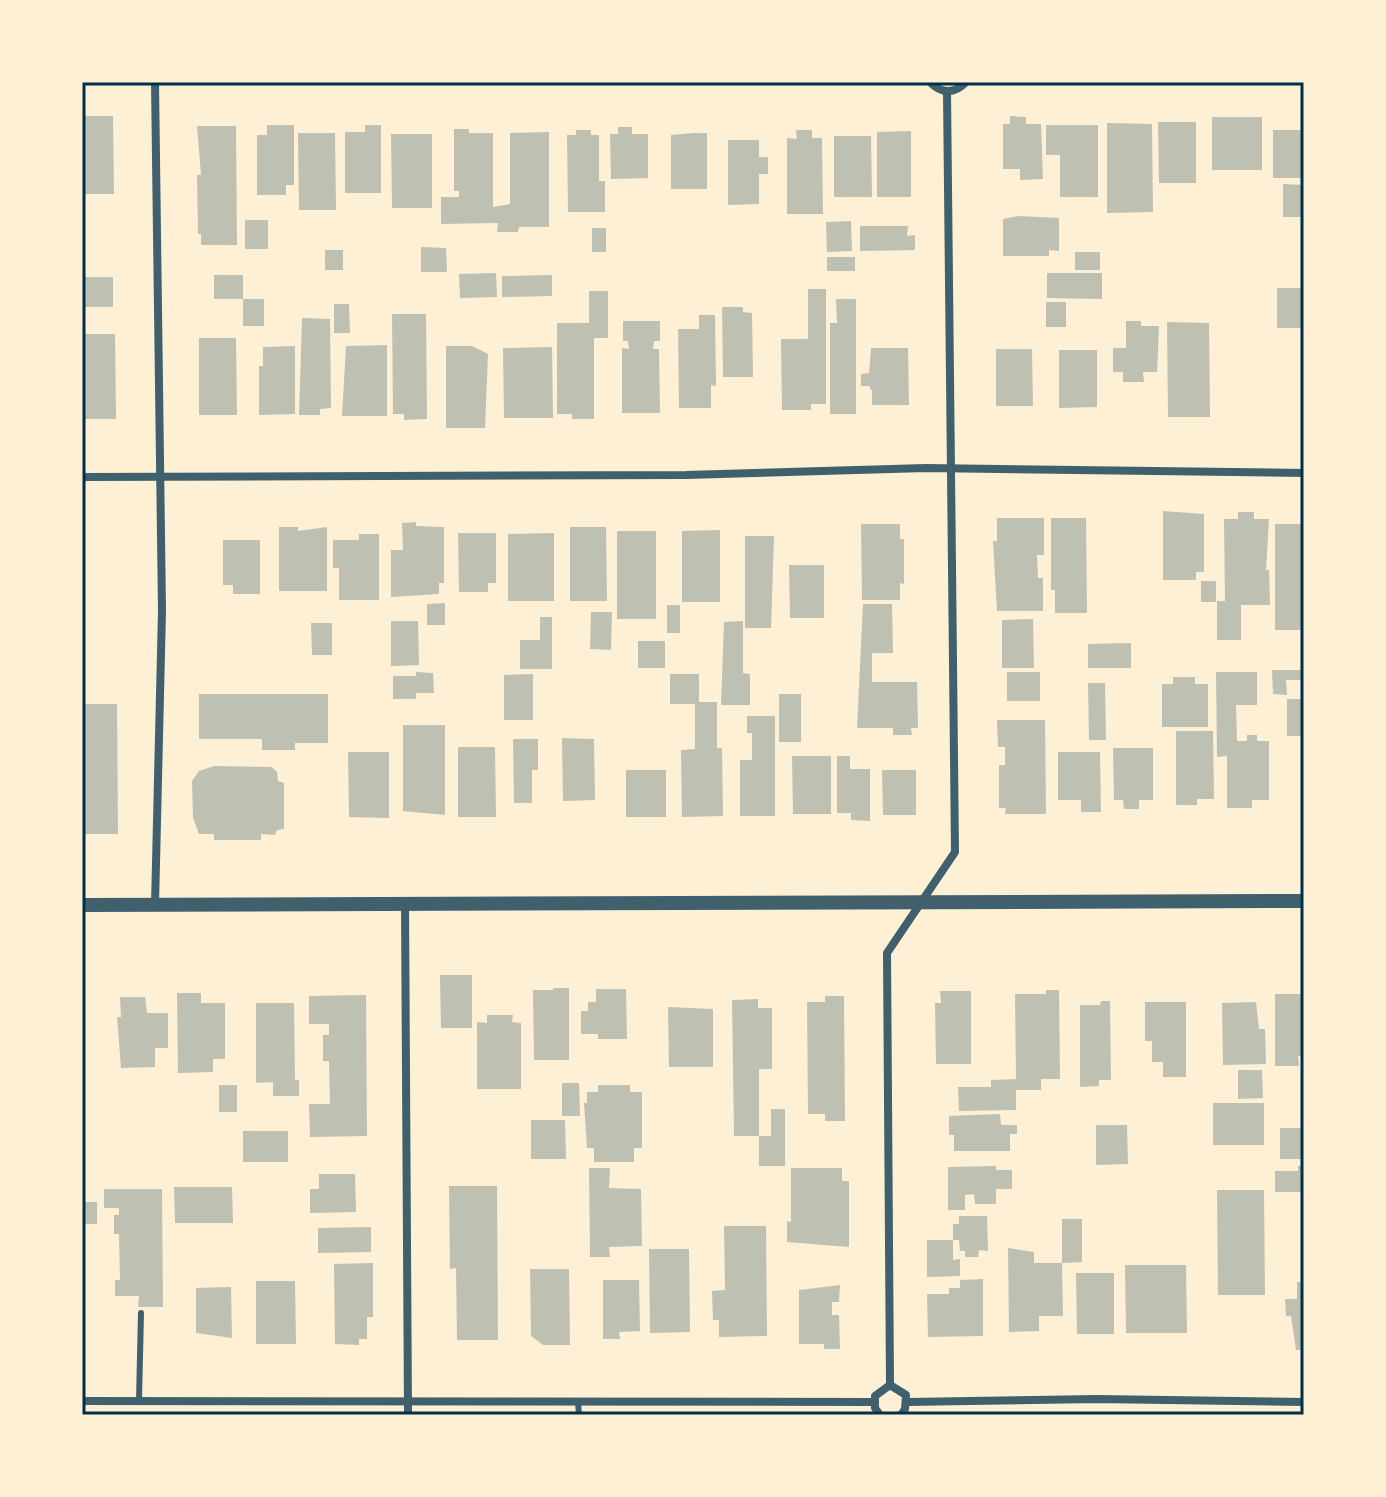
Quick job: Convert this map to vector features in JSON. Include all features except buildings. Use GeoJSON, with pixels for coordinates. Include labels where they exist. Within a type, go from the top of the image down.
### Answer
{"type":"FeatureCollection","features":[{"type":"Feature","properties":{"kind":"street"},"geometry":{"type":"LineString","coordinates":[[155,82],[162,478],[155,905]]}},
{"type":"Feature","properties":{"kind":"street"},"geometry":{"type":"LineString","coordinates":[[930,82],[947,92],[956,91],[966,82]]}},
{"type":"Feature","properties":{"kind":"street"},"geometry":{"type":"LineString","coordinates":[[890,1385],[887,953],[955,852],[947,92]]}},
{"type":"Feature","properties":{"kind":"street"},"geometry":{"type":"LineString","coordinates":[[82,477],[687,475],[950,468],[1304,473]]}},
{"type":"Feature","properties":{"kind":"street"},"geometry":{"type":"LineString","coordinates":[[82,905],[1304,901]]}},
{"type":"Feature","properties":{"kind":"street"},"geometry":{"type":"LineString","coordinates":[[405,904],[408,1415]]}},
{"type":"Feature","properties":{"kind":"street"},"geometry":{"type":"LineString","coordinates":[[873,1402],[878,1391],[890,1385],[902,1390],[907,1402],[901,1415]]}},
{"type":"Feature","properties":{"kind":"street"},"geometry":{"type":"LineString","coordinates":[[907,1402],[1097,1399],[1304,1402]]}},
{"type":"Feature","properties":{"kind":"street"},"geometry":{"type":"LineString","coordinates":[[82,1401],[873,1402]]}},
{"type":"Feature","properties":{"kind":"street"},"geometry":{"type":"LineString","coordinates":[[873,1402],[880,1415]]}},
{"type":"Feature","properties":{"kind":"lane"},"geometry":{"type":"LineString","coordinates":[[139,1400],[141,1313]]}},
{"type":"Feature","properties":{"kind":"lane"},"geometry":{"type":"LineString","coordinates":[[578,1402],[579,1415]]}}]}
